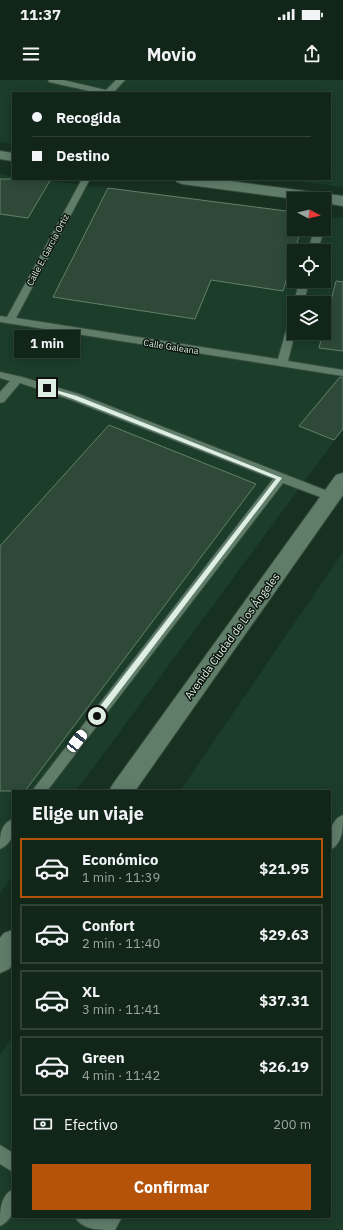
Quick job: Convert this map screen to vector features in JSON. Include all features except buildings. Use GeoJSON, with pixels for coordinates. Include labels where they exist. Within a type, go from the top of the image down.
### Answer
{"type":"FeatureCollection","features":[{"type":"Feature","properties":{"kind":"street"},"geometry":{"type":"LineString","coordinates":[[0,155],[12,157]]}},
{"type":"Feature","properties":{"kind":"street"},"geometry":{"type":"LineString","coordinates":[[187,180],[287,199]]}},
{"type":"Feature","properties":{"kind":"street"},"geometry":{"type":"LineString","coordinates":[[331,205],[343,201]]}},
{"type":"Feature","properties":{"kind":"street","name":"Avenida Ciudad de Los Ángeles"},"geometry":{"type":"LineString","coordinates":[[122,790],[343,480]]}},
{"type":"Feature","properties":{"kind":"street"},"geometry":{"type":"LineString","coordinates":[[0,960],[12,943]]}},
{"type":"Feature","properties":{"kind":"lane"},"geometry":{"type":"LineString","coordinates":[[52,80],[104,92]]}},
{"type":"Feature","properties":{"kind":"lane"},"geometry":{"type":"LineString","coordinates":[[109,92],[121,80]]}},
{"type":"Feature","properties":{"kind":"lane","name":"Calle E. García Ortiz"},"geometry":{"type":"LineString","coordinates":[[5,320],[85,180]]}},
{"type":"Feature","properties":{"kind":"lane","name":"Calle Galeana"},"geometry":{"type":"LineString","coordinates":[[5,320],[343,373]]}},
{"type":"Feature","properties":{"kind":"lane"},"geometry":{"type":"LineString","coordinates":[[282,363],[288,340]]}},
{"type":"Feature","properties":{"kind":"lane"},"geometry":{"type":"LineString","coordinates":[[0,375],[18,379],[75,397],[331,497]]}},
{"type":"Feature","properties":{"kind":"lane"},"geometry":{"type":"LineString","coordinates":[[0,399],[18,379]]}},
{"type":"Feature","properties":{"kind":"lane"},"geometry":{"type":"LineString","coordinates":[[40,790],[280,478]]}},
{"type":"Feature","properties":{"kind":"lane"},"geometry":{"type":"LineString","coordinates":[[331,841],[343,821]]}},
{"type":"Feature","properties":{"kind":"lane"},"geometry":{"type":"LineString","coordinates":[[0,842],[12,826]]}},
{"type":"Feature","properties":{"kind":"lane"},"geometry":{"type":"LineString","coordinates":[[0,1154],[12,1162]]}},
{"type":"Feature","properties":{"kind":"lane"},"geometry":{"type":"LineString","coordinates":[[0,1217],[12,1199]]}},
{"type":"Feature","properties":{"kind":"lane"},"geometry":{"type":"LineString","coordinates":[[85,1218],[101,1230]]}},
{"type":"Feature","properties":{"kind":"lane"},"geometry":{"type":"LineString","coordinates":[[105,1230],[112,1218]]}},
{"type":"Feature","properties":{"kind":"shaded area"},"geometry":{"type":"Polygon","coordinates":[[[0,80],[343,80],[343,187],[289,180],[331,180],[331,92],[12,92],[12,144],[0,142],[0,80]]]}},
{"type":"Feature","properties":{"kind":"shaded area"},"geometry":{"type":"Polygon","coordinates":[[[0,174],[12,176],[12,180],[44,180],[287,211],[287,236],[331,236],[331,217],[343,218],[343,429],[77,790],[12,790],[12,877],[0,893],[0,174]]]}},
{"type":"Feature","properties":{"kind":"shaded area"},"geometry":{"type":"Polygon","coordinates":[[[343,552],[343,1230],[0,1230],[0,1055],[12,1037],[12,1218],[331,1218],[331,790],[181,790],[343,552]]]}},
{"type":"Feature","properties":{"kind":"route"},"geometry":{"type":"LineString","coordinates":[[47,388],[75,397],[280,478],[97,716]]}}]}
